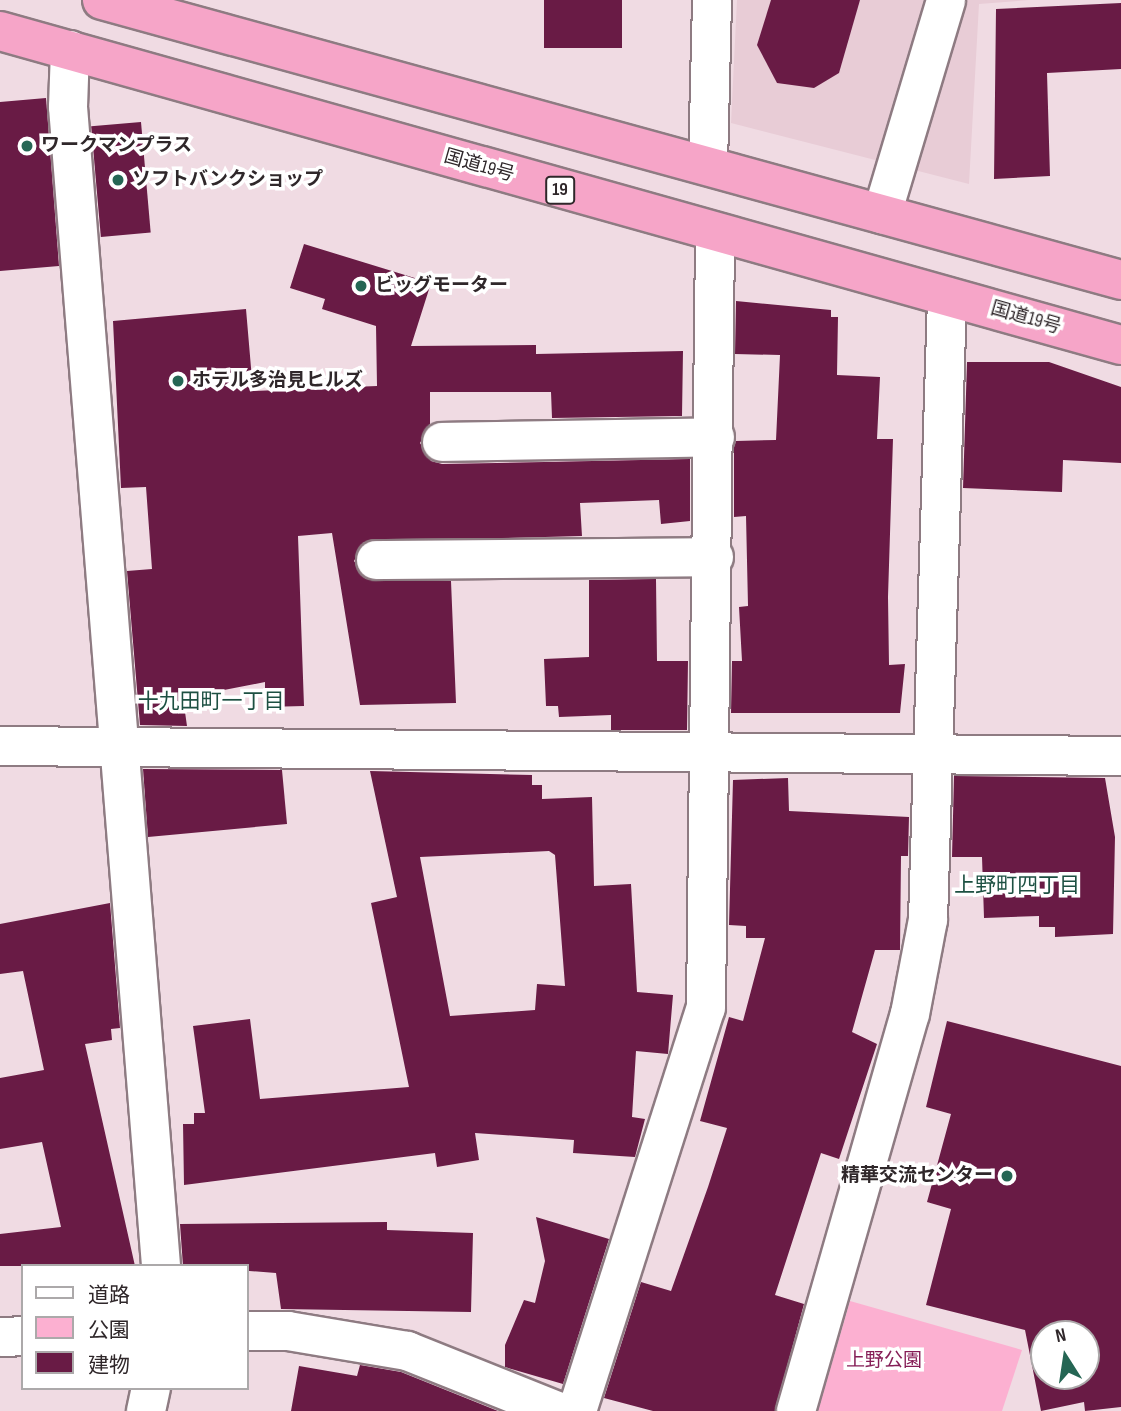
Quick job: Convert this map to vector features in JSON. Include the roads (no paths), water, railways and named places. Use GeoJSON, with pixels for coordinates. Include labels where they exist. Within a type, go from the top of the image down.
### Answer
{"type":"FeatureCollection","features":[{"type":"Feature","properties":{"kind":"highway"},"geometry":{"type":"LineString","coordinates":[[102,0],[1121,280]]}},
{"type":"Feature","properties":{"kind":"highway","name":"国道19号"},"geometry":{"type":"LineString","coordinates":[[0,31],[715,234],[1121,345]]}},
{"type":"Feature","properties":{"kind":"street"},"geometry":{"type":"LineString","coordinates":[[708,165],[712,0]]}},
{"type":"Feature","properties":{"kind":"street"},"geometry":{"type":"LineString","coordinates":[[882,214],[946,0]]}},
{"type":"Feature","properties":{"kind":"street"},"geometry":{"type":"LineString","coordinates":[[70,50],[68,107],[161,1264]]}},
{"type":"Feature","properties":{"kind":"street"},"geometry":{"type":"LineString","coordinates":[[577,1411],[706,1008],[713,750],[715,234]]}},
{"type":"Feature","properties":{"kind":"street"},"geometry":{"type":"LineString","coordinates":[[796,1411],[910,1014],[928,920],[947,297]]}},
{"type":"Feature","properties":{"kind":"street"},"geometry":{"type":"LineString","coordinates":[[442,442],[715,438]]}},
{"type":"Feature","properties":{"kind":"street"},"geometry":{"type":"LineString","coordinates":[[376,560],[714,557]]}},
{"type":"Feature","properties":{"kind":"street"},"geometry":{"type":"LineString","coordinates":[[0,746],[713,750],[1121,756]]}},
{"type":"Feature","properties":{"kind":"street"},"geometry":{"type":"LineString","coordinates":[[248,1331],[289,1331],[407,1351],[556,1411]]}},
{"type":"Feature","properties":{"kind":"street"},"geometry":{"type":"LineString","coordinates":[[0,1337],[21,1336]]}},
{"type":"Feature","properties":{"kind":"street"},"geometry":{"type":"LineString","coordinates":[[146,1411],[151,1390]]}},
{"type":"Feature","properties":{"kind":"place","name":"ワークマンプラス"},"geometry":{"type":"Point","coordinates":[27,146]}},
{"type":"Feature","properties":{"kind":"place","name":"ソフトバンクショップ"},"geometry":{"type":"Point","coordinates":[118,180]}},
{"type":"Feature","properties":{"kind":"place","name":"ビッグモーター"},"geometry":{"type":"Point","coordinates":[361,286]}},
{"type":"Feature","properties":{"kind":"place","name":"ホテル多治見ヒルズ"},"geometry":{"type":"Point","coordinates":[178,381]}},
{"type":"Feature","properties":{"kind":"place","name":"精華交流センター"},"geometry":{"type":"Point","coordinates":[1007,1176]}},
{"type":"Feature","properties":{"kind":"district","name":"十九田町一丁目"},"geometry":{"type":"Point","coordinates":[211,702]}},
{"type":"Feature","properties":{"kind":"district","name":"上野町四丁目"},"geometry":{"type":"Point","coordinates":[1017,886]}},
{"type":"Feature","properties":{"kind":"park label","name":"上野公園"},"geometry":{"type":"Point","coordinates":[884,1361]}}]}
